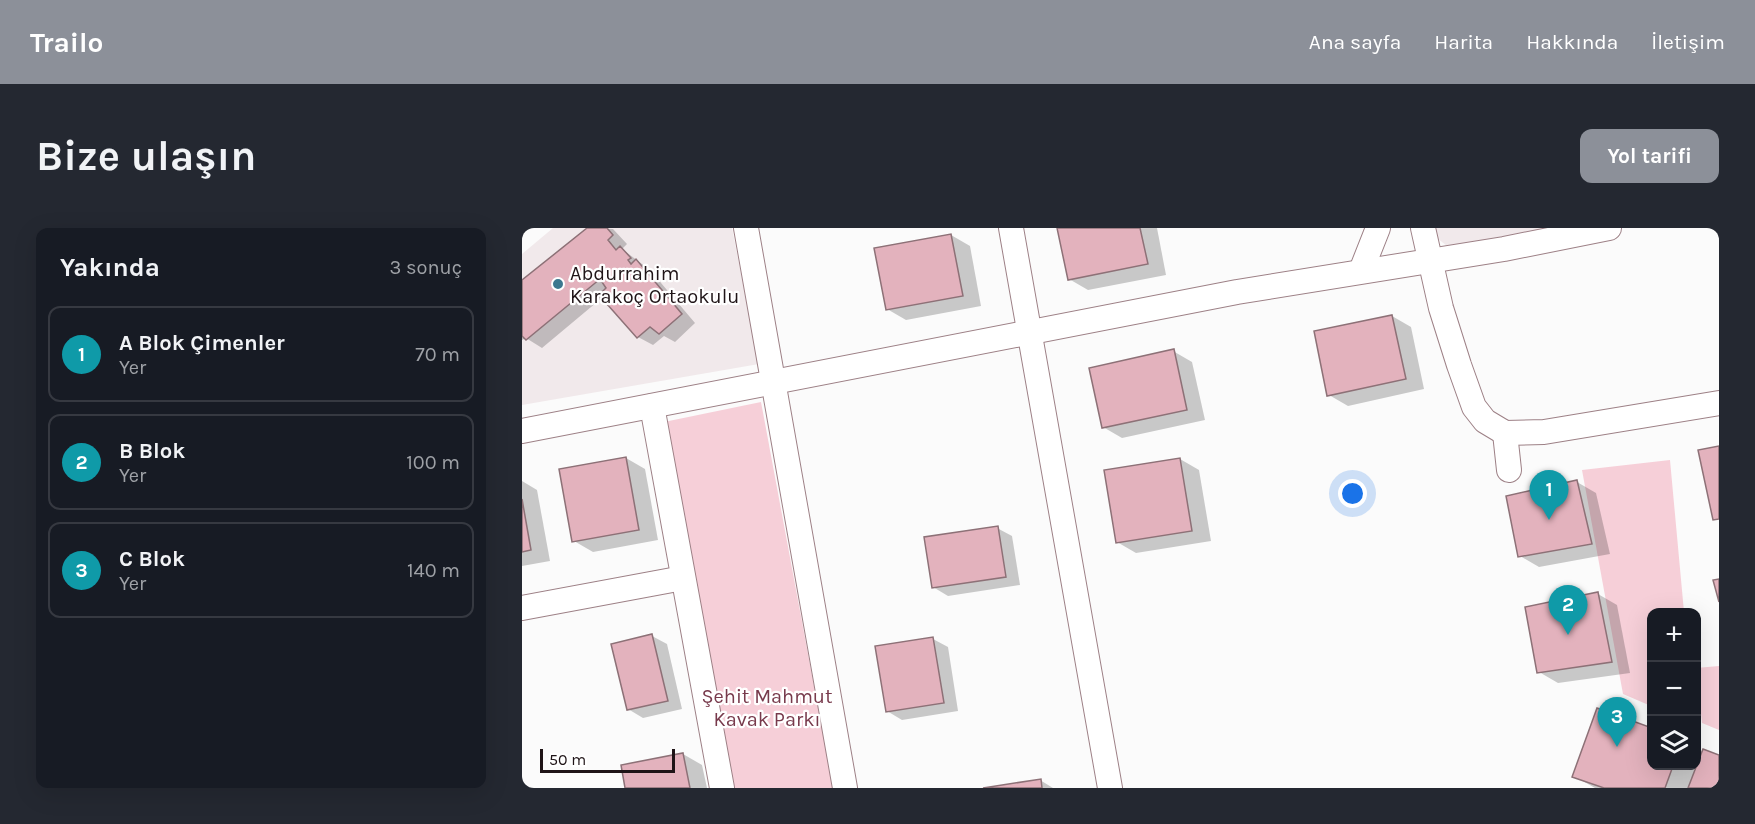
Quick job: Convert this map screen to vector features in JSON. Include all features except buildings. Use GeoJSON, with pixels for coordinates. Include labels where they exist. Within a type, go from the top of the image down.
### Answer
{"type":"FeatureCollection","features":[{"type":"Feature","properties":{"kind":"street"},"geometry":{"type":"LineString","coordinates":[[746,228],[845,788]]}},
{"type":"Feature","properties":{"kind":"street"},"geometry":{"type":"LineString","coordinates":[[1011,228],[1110,788]]}},
{"type":"Feature","properties":{"kind":"street"},"geometry":{"type":"LineString","coordinates":[[1361,271],[1378,228]]}},
{"type":"Feature","properties":{"kind":"street"},"geometry":{"type":"LineString","coordinates":[[1423,228],[1444,319],[1474,407],[1485,421],[1505,433],[1544,432],[1719,403]]}},
{"type":"Feature","properties":{"kind":"street"},"geometry":{"type":"LineString","coordinates":[[522,431],[1236,292],[1430,261],[1609,228]]}},
{"type":"Feature","properties":{"kind":"street"},"geometry":{"type":"LineString","coordinates":[[652,406],[722,788]]}},
{"type":"Feature","properties":{"kind":"street"},"geometry":{"type":"LineString","coordinates":[[1505,433],[1509,470]]}},
{"type":"Feature","properties":{"kind":"street"},"geometry":{"type":"LineString","coordinates":[[522,608],[683,578]]}},
{"type":"Feature","properties":{"kind":"shaded area"},"geometry":{"type":"Polygon","coordinates":[[[553,228],[732,228],[759,364],[522,405],[522,254],[553,228]]]}},
{"type":"Feature","properties":{"kind":"shaded area"},"geometry":{"type":"Polygon","coordinates":[[[1436,228],[1555,228],[1452,250],[1437,238],[1436,228]]]}},
{"type":"Feature","properties":{"kind":"green space","name":"Şehit Mahmut Kavak Parkı"},"geometry":{"type":"Polygon","coordinates":[[[761,402],[833,788],[731,788],[664,422],[761,402]]]}},
{"type":"Feature","properties":{"kind":"green space"},"geometry":{"type":"Polygon","coordinates":[[[1670,460],[1684,608],[1647,608],[1647,704],[1623,694],[1582,470],[1670,460]]]}},
{"type":"Feature","properties":{"kind":"green space"},"geometry":{"type":"Polygon","coordinates":[[[1719,666],[1719,730],[1702,723],[1701,668],[1719,666]]]}},
{"type":"Feature","properties":{"kind":"place","name":"Abdurrahim Karakoç Ortaokulu"},"geometry":{"type":"Point","coordinates":[558,284]}},
{"type":"Feature","properties":{"kind":"place","name":"A Blok Çimenler"},"geometry":{"type":"Point","coordinates":[1549,520]}},
{"type":"Feature","properties":{"kind":"place","name":"B Blok"},"geometry":{"type":"Point","coordinates":[1568,635]}},
{"type":"Feature","properties":{"kind":"place","name":"C Blok"},"geometry":{"type":"Point","coordinates":[1617,747]}}]}
